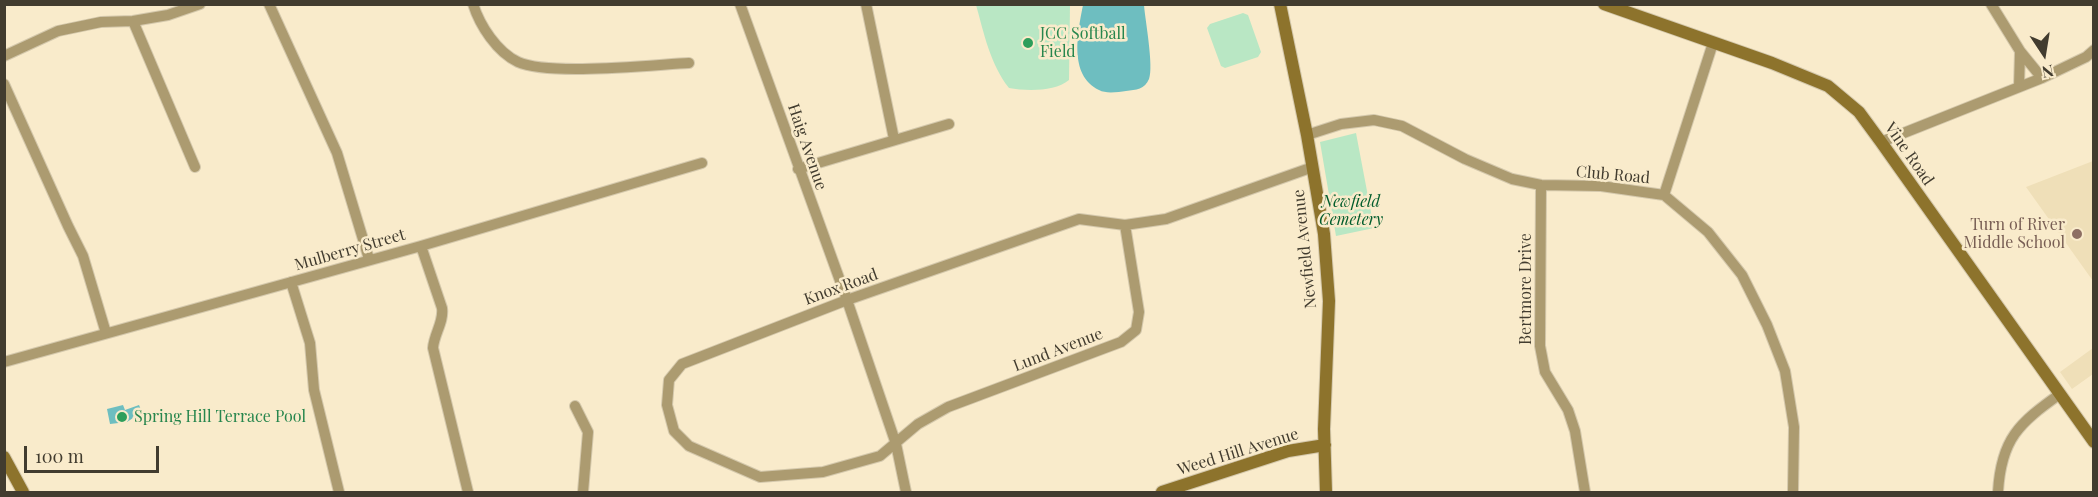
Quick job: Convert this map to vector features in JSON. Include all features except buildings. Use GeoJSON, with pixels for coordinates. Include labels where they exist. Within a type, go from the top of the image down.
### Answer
{"type":"FeatureCollection","features":[{"type":"Feature","properties":{"kind":"main road","name":"Newfield Avenue"},"geometry":{"type":"LineString","coordinates":[[1280,4],[1307,135],[1324,234],[1329,301],[1324,445],[1326,492]]}},
{"type":"Feature","properties":{"kind":"main road","name":"Vine Road"},"geometry":{"type":"LineString","coordinates":[[1605,4],[1772,63],[1828,86],[1859,112],[2094,442]]}},
{"type":"Feature","properties":{"kind":"main road","name":"Weed Hill Avenue"},"geometry":{"type":"LineString","coordinates":[[1162,492],[1288,451],[1324,445]]}},
{"type":"Feature","properties":{"kind":"main road"},"geometry":{"type":"LineString","coordinates":[[4,457],[23,492]]}},
{"type":"Feature","properties":{"kind":"street"},"geometry":{"type":"LineString","coordinates":[[4,56],[58,31],[101,22],[133,21],[168,15],[200,4]]}},
{"type":"Feature","properties":{"kind":"street"},"geometry":{"type":"LineString","coordinates":[[269,4],[337,153],[369,260]]}},
{"type":"Feature","properties":{"kind":"street"},"geometry":{"type":"LineString","coordinates":[[473,4],[476,15],[487,32],[507,56],[520,63],[535,66],[583,68],[689,63]]}},
{"type":"Feature","properties":{"kind":"street","name":"Haig Avenue"},"geometry":{"type":"LineString","coordinates":[[740,4],[847,300],[896,444],[906,492]]}},
{"type":"Feature","properties":{"kind":"street"},"geometry":{"type":"LineString","coordinates":[[866,4],[894,139]]}},
{"type":"Feature","properties":{"kind":"street"},"geometry":{"type":"LineString","coordinates":[[1991,4],[2020,51],[2042,78]]}},
{"type":"Feature","properties":{"kind":"street"},"geometry":{"type":"LineString","coordinates":[[133,21],[195,168]]}},
{"type":"Feature","properties":{"kind":"street"},"geometry":{"type":"LineString","coordinates":[[1664,195],[1713,43]]}},
{"type":"Feature","properties":{"kind":"street"},"geometry":{"type":"LineString","coordinates":[[1881,142],[2042,78],[2086,57],[2094,50]]}},
{"type":"Feature","properties":{"kind":"street"},"geometry":{"type":"LineString","coordinates":[[2019,87],[2020,51]]}},
{"type":"Feature","properties":{"kind":"street"},"geometry":{"type":"LineString","coordinates":[[4,84],[83,256],[106,333]]}},
{"type":"Feature","properties":{"kind":"street","name":"Club Road"},"geometry":{"type":"LineString","coordinates":[[1307,135],[1341,124],[1374,120],[1402,126],[1465,159],[1512,179],[1541,185],[1601,186],[1664,195],[1708,232],[1742,275],[1767,325],[1785,371],[1794,427],[1793,492]]}},
{"type":"Feature","properties":{"kind":"street"},"geometry":{"type":"LineString","coordinates":[[798,169],[949,124]]}},
{"type":"Feature","properties":{"kind":"street","name":"Mulberry Street"},"geometry":{"type":"LineString","coordinates":[[4,362],[421,246],[702,164]]}},
{"type":"Feature","properties":{"kind":"street","name":"Knox Road"},"geometry":{"type":"LineString","coordinates":[[896,444],[880,456],[823,472],[760,477],[689,446],[674,431],[667,405],[669,380],[682,364],[847,300],[1079,219],[1125,225],[1166,219],[1312,167]]}},
{"type":"Feature","properties":{"kind":"street","name":"Bertmore Drive"},"geometry":{"type":"LineString","coordinates":[[1541,185],[1540,346],[1545,372],[1568,410],[1575,431],[1585,492]]}},
{"type":"Feature","properties":{"kind":"street","name":"Lund Avenue"},"geometry":{"type":"LineString","coordinates":[[896,444],[918,424],[948,407],[1122,342],[1136,330],[1139,312],[1125,225]]}},
{"type":"Feature","properties":{"kind":"street"},"geometry":{"type":"LineString","coordinates":[[421,246],[442,308],[442,317],[433,341],[433,348],[468,492]]}},
{"type":"Feature","properties":{"kind":"street"},"geometry":{"type":"LineString","coordinates":[[291,282],[310,343],[314,390],[339,492]]}},
{"type":"Feature","properties":{"kind":"street"},"geometry":{"type":"LineString","coordinates":[[1998,492],[2000,469],[2013,434],[2030,415],[2060,394]]}},
{"type":"Feature","properties":{"kind":"street"},"geometry":{"type":"LineString","coordinates":[[575,406],[588,432],[584,492]]}},
{"type":"Feature","properties":{"kind":"shaded area","name":"Turn of River Middle School"},"geometry":{"type":"Polygon","coordinates":[[[2094,161],[2093,281],[2026,187],[2094,161]]]}},
{"type":"Feature","properties":{"kind":"shaded area"},"geometry":{"type":"Polygon","coordinates":[[[2093,348],[2093,374],[2072,389],[2060,372],[2093,348]]]}},
{"type":"Feature","properties":{"kind":"green space","name":"JCC Softball Field"},"geometry":{"type":"Polygon","coordinates":[[[976,5],[1070,5],[1069,80],[1048,89],[1009,88],[992,59],[976,5]]]}},
{"type":"Feature","properties":{"kind":"green space"},"geometry":{"type":"Polygon","coordinates":[[[1243,13],[1248,15],[1261,52],[1258,57],[1225,68],[1221,66],[1207,28],[1210,24],[1243,13]]]}},
{"type":"Feature","properties":{"kind":"green space","name":"Newfield Cemetery"},"geometry":{"type":"Polygon","coordinates":[[[1356,133],[1374,228],[1336,236],[1320,142],[1356,133]]]}},
{"type":"Feature","properties":{"kind":"water"},"geometry":{"type":"Polygon","coordinates":[[[1083,5],[1144,5],[1150,73],[1143,87],[1109,92],[1099,90],[1089,83],[1079,63],[1078,52],[1083,5]]]}},
{"type":"Feature","properties":{"kind":"water","name":"Spring Hill Terrace Pool"},"geometry":{"type":"Polygon","coordinates":[[[123,405],[125,410],[139,405],[142,412],[127,422],[110,424],[107,409],[123,405]]]}},
{"type":"Feature","properties":{"kind":"place","name":"JCC Softball Field"},"geometry":{"type":"Point","coordinates":[1028,43]}},
{"type":"Feature","properties":{"kind":"place","name":"Turn of River Middle School"},"geometry":{"type":"Point","coordinates":[2077,234]}},
{"type":"Feature","properties":{"kind":"place","name":"Spring Hill Terrace Pool"},"geometry":{"type":"Point","coordinates":[122,417]}}]}
